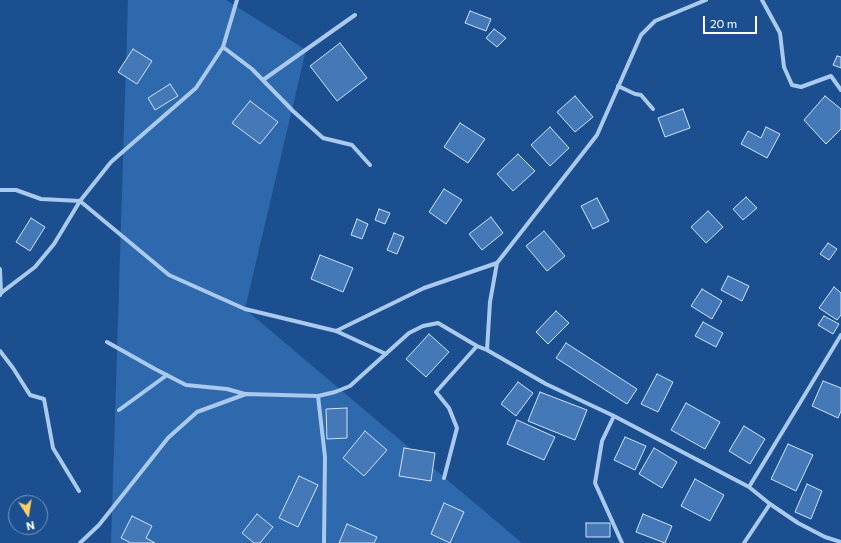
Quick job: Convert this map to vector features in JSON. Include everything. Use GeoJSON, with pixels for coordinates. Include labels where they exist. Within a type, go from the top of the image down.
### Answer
{"type":"FeatureCollection","features":[{"type":"Feature","properties":{"kind":"street"},"geometry":{"type":"LineString","coordinates":[[0,294],[35,267],[54,244],[80,202],[111,162],[196,88],[223,47],[237,0]]}},
{"type":"Feature","properties":{"kind":"street"},"geometry":{"type":"LineString","coordinates":[[487,350],[490,302],[497,263],[597,135],[641,35],[655,21],[706,0]]}},
{"type":"Feature","properties":{"kind":"street"},"geometry":{"type":"LineString","coordinates":[[762,0],[780,32],[784,67],[792,85],[801,87],[832,76],[841,90]]}},
{"type":"Feature","properties":{"kind":"street"},"geometry":{"type":"LineString","coordinates":[[264,80],[355,15]]}},
{"type":"Feature","properties":{"kind":"street"},"geometry":{"type":"LineString","coordinates":[[223,47],[252,69],[293,111],[324,138],[352,145],[370,165]]}},
{"type":"Feature","properties":{"kind":"street"},"geometry":{"type":"LineString","coordinates":[[618,86],[635,94],[641,95],[653,110]]}},
{"type":"Feature","properties":{"kind":"street"},"geometry":{"type":"LineString","coordinates":[[0,190],[16,190],[41,199],[80,202],[169,275],[245,309],[336,331],[386,354]]}},
{"type":"Feature","properties":{"kind":"street"},"geometry":{"type":"LineString","coordinates":[[336,331],[424,288],[497,263]]}},
{"type":"Feature","properties":{"kind":"street"},"geometry":{"type":"LineString","coordinates":[[0,269],[0,294]]}},
{"type":"Feature","properties":{"kind":"street"},"geometry":{"type":"LineString","coordinates":[[107,342],[186,385],[227,388],[246,394],[318,396],[335,392],[350,386],[408,333],[423,326],[438,323],[546,384],[614,416],[749,487],[770,504],[798,523],[825,537],[841,542]]}},
{"type":"Feature","properties":{"kind":"street"},"geometry":{"type":"LineString","coordinates":[[749,487],[841,335]]}},
{"type":"Feature","properties":{"kind":"street"},"geometry":{"type":"LineString","coordinates":[[444,478],[457,428],[449,408],[436,392],[477,346]]}},
{"type":"Feature","properties":{"kind":"street"},"geometry":{"type":"LineString","coordinates":[[0,351],[30,395],[44,399],[53,448],[79,491]]}},
{"type":"Feature","properties":{"kind":"street"},"geometry":{"type":"LineString","coordinates":[[119,410],[167,375]]}},
{"type":"Feature","properties":{"kind":"street"},"geometry":{"type":"LineString","coordinates":[[80,543],[99,525],[168,438],[197,412],[246,394]]}},
{"type":"Feature","properties":{"kind":"street"},"geometry":{"type":"LineString","coordinates":[[318,396],[326,457],[324,543]]}},
{"type":"Feature","properties":{"kind":"street"},"geometry":{"type":"LineString","coordinates":[[614,416],[602,441],[595,483],[622,543]]}},
{"type":"Feature","properties":{"kind":"street"},"geometry":{"type":"LineString","coordinates":[[744,543],[770,504]]}},
{"type":"Feature","properties":{"kind":"shaded area"},"geometry":{"type":"Polygon","coordinates":[[[128,0],[226,0],[306,50],[245,309],[522,543],[111,543],[128,0]]]}},
{"type":"Feature","properties":{"kind":"building"},"geometry":{"type":"Polygon","coordinates":[[[470,11],[491,19],[486,31],[465,23],[470,11]]]}},
{"type":"Feature","properties":{"kind":"building"},"geometry":{"type":"Polygon","coordinates":[[[494,29],[506,38],[497,47],[486,38],[494,29]]]}},
{"type":"Feature","properties":{"kind":"building"},"geometry":{"type":"Polygon","coordinates":[[[340,43],[367,78],[337,101],[310,66],[340,43]]]}},
{"type":"Feature","properties":{"kind":"building"},"geometry":{"type":"Polygon","coordinates":[[[133,49],[152,61],[137,84],[118,72],[133,49]]]}},
{"type":"Feature","properties":{"kind":"building"},"geometry":{"type":"Polygon","coordinates":[[[837,56],[841,57],[841,68],[833,65],[837,56]]]}},
{"type":"Feature","properties":{"kind":"building"},"geometry":{"type":"Polygon","coordinates":[[[170,84],[178,96],[155,110],[148,98],[170,84]]]}},
{"type":"Feature","properties":{"kind":"building"},"geometry":{"type":"Polygon","coordinates":[[[575,96],[593,117],[575,132],[557,112],[575,96]]]}},
{"type":"Feature","properties":{"kind":"building"},"geometry":{"type":"Polygon","coordinates":[[[825,96],[841,109],[841,129],[826,144],[804,120],[825,96]]]}},
{"type":"Feature","properties":{"kind":"building"},"geometry":{"type":"Polygon","coordinates":[[[250,101],[278,122],[260,144],[232,123],[250,101]]]}},
{"type":"Feature","properties":{"kind":"building"},"geometry":{"type":"Polygon","coordinates":[[[683,109],[690,128],[665,137],[658,118],[683,109]]]}},
{"type":"Feature","properties":{"kind":"building"},"geometry":{"type":"Polygon","coordinates":[[[460,123],[485,139],[468,163],[444,147],[460,123]]]}},
{"type":"Feature","properties":{"kind":"building"},"geometry":{"type":"Polygon","coordinates":[[[550,127],[569,148],[550,166],[531,145],[550,127]]]}},
{"type":"Feature","properties":{"kind":"building"},"geometry":{"type":"Polygon","coordinates":[[[766,127],[780,134],[767,158],[741,144],[748,131],[761,138],[766,127]]]}},
{"type":"Feature","properties":{"kind":"building"},"geometry":{"type":"Polygon","coordinates":[[[518,154],[535,171],[513,191],[497,174],[518,154]]]}},
{"type":"Feature","properties":{"kind":"building"},"geometry":{"type":"Polygon","coordinates":[[[444,189],[462,200],[446,224],[429,212],[444,189]]]}},
{"type":"Feature","properties":{"kind":"building"},"geometry":{"type":"Polygon","coordinates":[[[746,197],[757,208],[743,220],[733,209],[746,197]]]}},
{"type":"Feature","properties":{"kind":"building"},"geometry":{"type":"Polygon","coordinates":[[[597,198],[609,221],[593,229],[581,206],[597,198]]]}},
{"type":"Feature","properties":{"kind":"building"},"geometry":{"type":"Polygon","coordinates":[[[379,209],[390,213],[385,224],[375,220],[379,209]]]}},
{"type":"Feature","properties":{"kind":"building"},"geometry":{"type":"Polygon","coordinates":[[[708,211],[723,227],[706,243],[691,227],[708,211]]]}},
{"type":"Feature","properties":{"kind":"building"},"geometry":{"type":"Polygon","coordinates":[[[491,217],[503,233],[482,250],[469,234],[491,217]]]}},
{"type":"Feature","properties":{"kind":"building"},"geometry":{"type":"Polygon","coordinates":[[[31,218],[45,227],[30,251],[16,242],[31,218]]]}},
{"type":"Feature","properties":{"kind":"building"},"geometry":{"type":"Polygon","coordinates":[[[357,219],[368,224],[362,239],[351,235],[357,219]]]}},
{"type":"Feature","properties":{"kind":"building"},"geometry":{"type":"Polygon","coordinates":[[[544,231],[565,256],[547,271],[526,246],[544,231]]]}},
{"type":"Feature","properties":{"kind":"building"},"geometry":{"type":"Polygon","coordinates":[[[394,233],[404,237],[397,254],[387,250],[394,233]]]}},
{"type":"Feature","properties":{"kind":"building"},"geometry":{"type":"Polygon","coordinates":[[[828,243],[837,249],[829,260],[820,254],[828,243]]]}},
{"type":"Feature","properties":{"kind":"building"},"geometry":{"type":"Polygon","coordinates":[[[320,255],[353,268],[343,292],[311,279],[320,255]]]}},
{"type":"Feature","properties":{"kind":"building"},"geometry":{"type":"Polygon","coordinates":[[[728,276],[749,286],[742,301],[721,290],[728,276]]]}},
{"type":"Feature","properties":{"kind":"building"},"geometry":{"type":"Polygon","coordinates":[[[834,287],[841,293],[841,315],[837,320],[819,308],[834,287]]]}},
{"type":"Feature","properties":{"kind":"building"},"geometry":{"type":"Polygon","coordinates":[[[702,289],[722,301],[712,319],[691,306],[702,289]]]}},
{"type":"Feature","properties":{"kind":"building"},"geometry":{"type":"Polygon","coordinates":[[[556,311],[569,323],[548,344],[536,332],[556,311]]]}},
{"type":"Feature","properties":{"kind":"building"},"geometry":{"type":"Polygon","coordinates":[[[824,316],[839,324],[833,334],[818,325],[824,316]]]}},
{"type":"Feature","properties":{"kind":"building"},"geometry":{"type":"Polygon","coordinates":[[[703,322],[723,333],[716,347],[695,336],[703,322]]]}},
{"type":"Feature","properties":{"kind":"building"},"geometry":{"type":"Polygon","coordinates":[[[429,334],[449,352],[426,377],[406,359],[429,334]]]}},
{"type":"Feature","properties":{"kind":"building"},"geometry":{"type":"Polygon","coordinates":[[[566,343],[637,389],[627,404],[556,358],[566,343]]]}},
{"type":"Feature","properties":{"kind":"building"},"geometry":{"type":"Polygon","coordinates":[[[657,374],[673,382],[658,412],[641,404],[657,374]]]}},
{"type":"Feature","properties":{"kind":"building"},"geometry":{"type":"Polygon","coordinates":[[[823,381],[841,388],[841,411],[838,418],[812,406],[823,381]]]}},
{"type":"Feature","properties":{"kind":"building"},"geometry":{"type":"Polygon","coordinates":[[[518,382],[533,393],[516,416],[501,404],[518,382]]]}},
{"type":"Feature","properties":{"kind":"building"},"geometry":{"type":"Polygon","coordinates":[[[540,392],[587,410],[575,440],[528,421],[540,392]]]}},
{"type":"Feature","properties":{"kind":"building"},"geometry":{"type":"Polygon","coordinates":[[[686,403],[720,422],[705,449],[671,430],[686,403]]]}},
{"type":"Feature","properties":{"kind":"building"},"geometry":{"type":"Polygon","coordinates":[[[347,408],[347,438],[327,439],[326,409],[347,408]]]}},
{"type":"Feature","properties":{"kind":"building"},"geometry":{"type":"Polygon","coordinates":[[[517,420],[555,437],[544,460],[507,444],[517,420]]]}},
{"type":"Feature","properties":{"kind":"building"},"geometry":{"type":"Polygon","coordinates":[[[744,426],[765,439],[750,464],[729,451],[744,426]]]}},
{"type":"Feature","properties":{"kind":"building"},"geometry":{"type":"Polygon","coordinates":[[[365,431],[387,450],[364,476],[343,458],[365,431]]]}},
{"type":"Feature","properties":{"kind":"building"},"geometry":{"type":"Polygon","coordinates":[[[625,437],[646,446],[635,470],[614,460],[625,437]]]}},
{"type":"Feature","properties":{"kind":"building"},"geometry":{"type":"Polygon","coordinates":[[[788,444],[813,455],[796,491],[771,479],[788,444]]]}},
{"type":"Feature","properties":{"kind":"building"},"geometry":{"type":"Polygon","coordinates":[[[404,448],[435,453],[431,481],[399,476],[404,448]]]}},
{"type":"Feature","properties":{"kind":"building"},"geometry":{"type":"Polygon","coordinates":[[[654,448],[677,462],[662,488],[639,474],[654,448]]]}},
{"type":"Feature","properties":{"kind":"building"},"geometry":{"type":"Polygon","coordinates":[[[299,476],[318,485],[298,527],[279,518],[299,476]]]}},
{"type":"Feature","properties":{"kind":"building"},"geometry":{"type":"Polygon","coordinates":[[[695,479],[724,495],[710,521],[681,506],[695,479]]]}},
{"type":"Feature","properties":{"kind":"building"},"geometry":{"type":"Polygon","coordinates":[[[807,484],[822,491],[811,519],[795,512],[807,484]]]}},
{"type":"Feature","properties":{"kind":"building"},"geometry":{"type":"Polygon","coordinates":[[[444,503],[464,512],[450,543],[431,534],[444,503]]]}},
{"type":"Feature","properties":{"kind":"building"},"geometry":{"type":"Polygon","coordinates":[[[257,514],[273,527],[260,543],[254,543],[242,533],[257,514]]]}},
{"type":"Feature","properties":{"kind":"building"},"geometry":{"type":"Polygon","coordinates":[[[643,514],[672,526],[665,543],[636,532],[643,514]]]}},
{"type":"Feature","properties":{"kind":"building"},"geometry":{"type":"Polygon","coordinates":[[[132,516],[152,526],[146,538],[155,543],[131,543],[121,538],[132,516]]]}},
{"type":"Feature","properties":{"kind":"building"},"geometry":{"type":"Polygon","coordinates":[[[586,523],[610,523],[610,537],[586,537],[586,523]]]}},
{"type":"Feature","properties":{"kind":"building"},"geometry":{"type":"Polygon","coordinates":[[[347,524],[377,537],[374,543],[339,543],[347,524]]]}}]}
